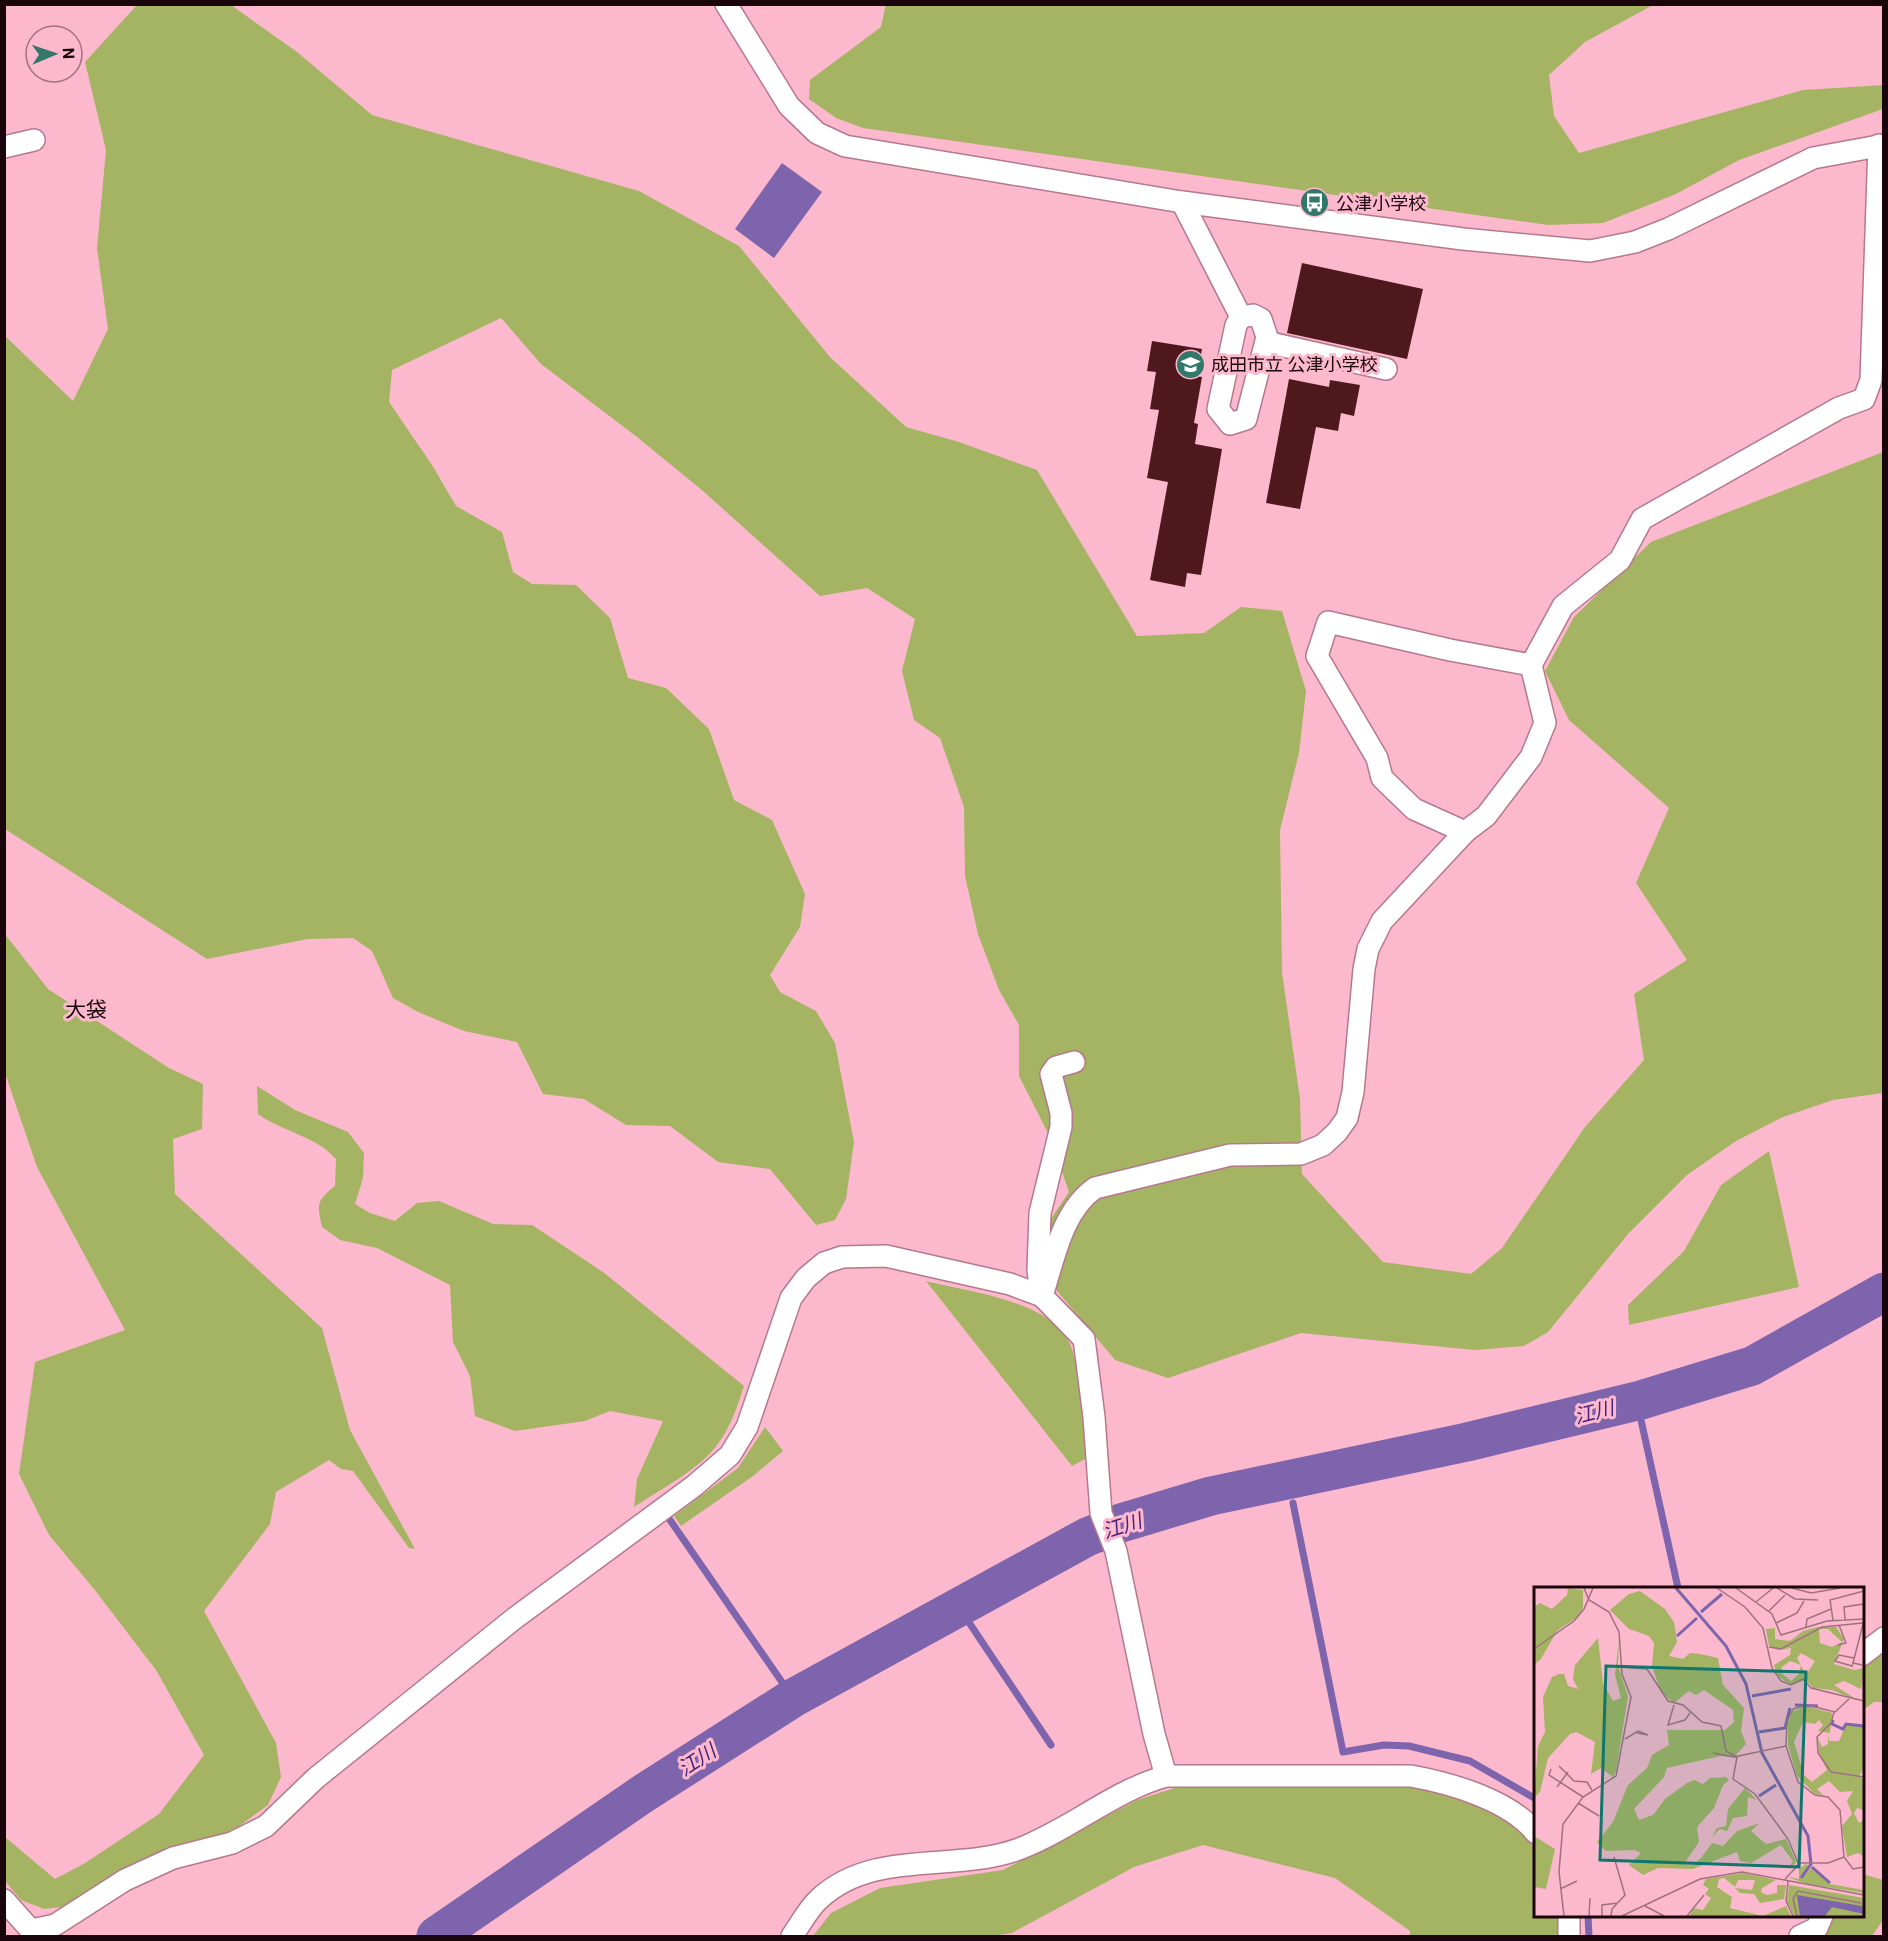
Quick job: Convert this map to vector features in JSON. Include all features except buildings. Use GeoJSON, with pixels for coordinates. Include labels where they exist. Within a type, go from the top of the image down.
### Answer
{"type":"FeatureCollection","features":[{"type":"Feature","properties":{"kind":"street"},"geometry":{"type":"LineString","coordinates":[[726,4],[789,106],[817,133],[844,146],[1182,202],[1484,242],[1590,251],[1635,242],[1668,229],[1813,158],[1881,145],[1871,380],[1864,399],[1839,408],[1642,519],[1620,560],[1563,606],[1531,665],[1545,723],[1531,757],[1509,789],[1486,816],[1465,832],[1382,921],[1368,949],[1364,969],[1353,1092],[1347,1118],[1337,1132],[1323,1145],[1301,1154],[1230,1155],[1095,1188],[1084,1195],[1068,1217],[1042,1296]]}},
{"type":"Feature","properties":{"kind":"street"},"geometry":{"type":"LineString","coordinates":[[4,147],[34,140]]}},
{"type":"Feature","properties":{"kind":"street"},"geometry":{"type":"LineString","coordinates":[[1182,202],[1241,317]]}},
{"type":"Feature","properties":{"kind":"street"},"geometry":{"type":"LineString","coordinates":[[1253,315],[1261,319],[1266,327],[1266,342],[1246,419],[1230,424],[1218,409],[1236,326],[1241,317],[1253,315]]}},
{"type":"Feature","properties":{"kind":"street"},"geometry":{"type":"LineString","coordinates":[[1266,342],[1386,369]]}},
{"type":"Feature","properties":{"kind":"street"},"geometry":{"type":"LineString","coordinates":[[1465,832],[1414,809],[1382,778],[1377,758],[1317,656],[1328,622],[1449,650],[1531,665]]}},
{"type":"Feature","properties":{"kind":"street"},"geometry":{"type":"LineString","coordinates":[[1042,1296],[1038,1270],[1040,1214],[1061,1127],[1051,1074],[1056,1067],[1074,1062]]}},
{"type":"Feature","properties":{"kind":"street"},"geometry":{"type":"LineString","coordinates":[[4,1900],[34,1934],[56,1925],[125,1880],[173,1858],[232,1843],[266,1826],[316,1778],[515,1618],[694,1486],[730,1455],[747,1427],[791,1298],[806,1278],[824,1263],[842,1257],[886,1256],[1010,1284],[1042,1296],[1084,1339],[1088,1361],[1101,1513],[1116,1551],[1166,1776]]}},
{"type":"Feature","properties":{"kind":"street"},"geometry":{"type":"LineString","coordinates":[[1864,1653],[1884,1638]]}},
{"type":"Feature","properties":{"kind":"street"},"geometry":{"type":"LineString","coordinates":[[792,1936],[818,1900],[857,1875],[911,1863],[983,1858],[1020,1849],[1138,1784],[1166,1776],[1411,1776],[1446,1783],[1485,1798],[1512,1814],[1534,1831]]}},
{"type":"Feature","properties":{"kind":"street"},"geometry":{"type":"LineString","coordinates":[[1569,1917],[1569,1936]]}},
{"type":"Feature","properties":{"kind":"street"},"geometry":{"type":"LineString","coordinates":[[1800,1936],[1817,1928],[1822,1917]]}},
{"type":"Feature","properties":{"kind":"green space"},"geometry":{"type":"Polygon","coordinates":[[[886,4],[1653,5],[1585,42],[1549,75],[1554,116],[1579,153],[1803,90],[1883,85],[1883,109],[1739,160],[1676,194],[1603,223],[1548,225],[863,128],[836,118],[809,99],[810,80],[881,27],[886,4]]]}},
{"type":"Feature","properties":{"kind":"green space"},"geometry":{"type":"Polygon","coordinates":[[[137,5],[231,5],[297,52],[372,115],[639,191],[739,246],[830,357],[906,427],[959,442],[1037,470],[1137,636],[1204,633],[1241,607],[1282,611],[1306,691],[1299,753],[1280,830],[1282,972],[1300,1099],[1302,1174],[1383,1262],[1471,1274],[1502,1248],[1585,1127],[1644,1060],[1634,994],[1687,960],[1636,883],[1669,808],[1569,720],[1545,671],[1574,617],[1651,542],[1883,452],[1883,1093],[1833,1100],[1783,1117],[1736,1141],[1687,1175],[1628,1234],[1548,1332],[1524,1346],[1475,1350],[1301,1333],[1168,1378],[1115,1360],[1042,1273],[1040,1235],[1069,1192],[1050,1137],[1019,1076],[1019,1025],[999,990],[978,934],[965,876],[964,807],[940,738],[914,720],[902,671],[915,619],[867,588],[820,596],[703,491],[541,364],[501,318],[392,370],[389,402],[432,465],[456,506],[502,532],[513,572],[532,584],[576,585],[610,618],[628,678],[666,688],[709,729],[734,800],[772,820],[805,894],[800,927],[770,975],[780,992],[816,1011],[835,1043],[854,1142],[846,1199],[835,1220],[816,1225],[770,1169],[718,1162],[670,1126],[626,1125],[584,1099],[543,1094],[517,1042],[464,1031],[418,1012],[393,998],[372,951],[353,938],[308,939],[207,959],[5,829],[4,335],[73,401],[108,329],[97,248],[106,150],[85,62],[137,5]]]}},
{"type":"Feature","properties":{"kind":"green space"},"geometry":{"type":"Polygon","coordinates":[[[4,933],[48,989],[169,1068],[203,1084],[202,1129],[173,1139],[175,1194],[322,1328],[350,1430],[415,1549],[409,1548],[353,1471],[341,1469],[329,1460],[276,1492],[270,1524],[204,1611],[276,1743],[281,1777],[268,1805],[230,1833],[123,1872],[62,1907],[44,1909],[21,1900],[5,1881],[5,1837],[55,1879],[85,1863],[159,1814],[204,1755],[156,1670],[49,1535],[19,1474],[35,1362],[125,1330],[37,1167],[5,1073],[4,933]]]}},
{"type":"Feature","properties":{"kind":"green space"},"geometry":{"type":"Polygon","coordinates":[[[257,1086],[295,1110],[348,1132],[364,1153],[363,1178],[355,1204],[370,1213],[395,1221],[417,1203],[439,1201],[493,1224],[532,1225],[603,1272],[744,1386],[730,1424],[710,1454],[690,1471],[634,1507],[637,1479],[663,1421],[610,1411],[585,1421],[515,1431],[475,1416],[470,1376],[453,1342],[450,1285],[377,1248],[340,1240],[322,1227],[319,1204],[335,1186],[336,1159],[309,1139],[258,1114],[257,1086]]]}},
{"type":"Feature","properties":{"kind":"green space"},"geometry":{"type":"Polygon","coordinates":[[[1769,1151],[1799,1287],[1629,1325],[1628,1305],[1684,1251],[1721,1185],[1769,1151]]]}},
{"type":"Feature","properties":{"kind":"green space"},"geometry":{"type":"Polygon","coordinates":[[[926,1281],[1007,1300],[1045,1317],[1060,1329],[1070,1344],[1078,1370],[1087,1458],[1072,1466],[926,1281]]]}},
{"type":"Feature","properties":{"kind":"green space"},"geometry":{"type":"Polygon","coordinates":[[[765,1427],[783,1451],[753,1476],[681,1526],[674,1516],[738,1468],[765,1427]]]}},
{"type":"Feature","properties":{"kind":"green space"},"geometry":{"type":"Polygon","coordinates":[[[1883,1647],[1883,1702],[1874,1702],[1864,1709],[1864,1656],[1883,1647]]]}},
{"type":"Feature","properties":{"kind":"green space"},"geometry":{"type":"Polygon","coordinates":[[[1402,1786],[1457,1797],[1476,1804],[1510,1822],[1524,1834],[1534,1848],[1534,1917],[1558,1917],[1558,1936],[1410,1936],[1410,1931],[1335,1878],[1203,1845],[1134,1867],[1012,1933],[993,1936],[813,1936],[831,1913],[880,1888],[1003,1870],[1137,1800],[1178,1787],[1402,1786]]]}},
{"type":"Feature","properties":{"kind":"green space"},"geometry":{"type":"Polygon","coordinates":[[[1864,1874],[1883,1880],[1883,1920],[1872,1936],[1816,1936],[1812,1917],[1864,1917],[1864,1874]]]}},
{"type":"Feature","properties":{"kind":"shaded area"},"geometry":{"type":"Polygon","coordinates":[[[782,163],[822,192],[774,258],[735,229],[782,163]]]}},
{"type":"Feature","properties":{"kind":"waterway","name":"江川"},"geometry":{"type":"LineString","coordinates":[[436,1936],[644,1793],[793,1698],[1087,1537],[1121,1523],[1211,1496],[1467,1442],[1641,1400],[1752,1366],[1884,1292]]}},
{"type":"Feature","properties":{"kind":"waterway","name":"江川"},"geometry":{"type":"LineString","coordinates":[[1637,1401],[1638,1405]]}},
{"type":"Feature","properties":{"kind":"waterway"},"geometry":{"type":"LineString","coordinates":[[1641,1420],[1678,1587]]}},
{"type":"Feature","properties":{"kind":"waterway","name":"江川"},"geometry":{"type":"LineString","coordinates":[[1288,1480],[1289,1484]]}},
{"type":"Feature","properties":{"kind":"waterway"},"geometry":{"type":"LineString","coordinates":[[1293,1503],[1343,1752],[1384,1745],[1409,1746],[1470,1761],[1534,1798]]}},
{"type":"Feature","properties":{"kind":"waterway"},"geometry":{"type":"LineString","coordinates":[[670,1520],[784,1685]]}},
{"type":"Feature","properties":{"kind":"waterway"},"geometry":{"type":"LineString","coordinates":[[966,1618],[1051,1745]]}},
{"type":"Feature","properties":{"kind":"waterway"},"geometry":{"type":"LineString","coordinates":[[1588,1917],[1589,1936]]}},
{"type":"Feature","properties":{"kind":"place","name":"公津小学校"},"geometry":{"type":"Point","coordinates":[1315,203]}},
{"type":"Feature","properties":{"kind":"place","name":"成田市立 公津小学校"},"geometry":{"type":"Point","coordinates":[1190,364]}},
{"type":"Feature","properties":{"kind":"district","name":"大袋"},"geometry":{"type":"Point","coordinates":[86,1010]}}]}
